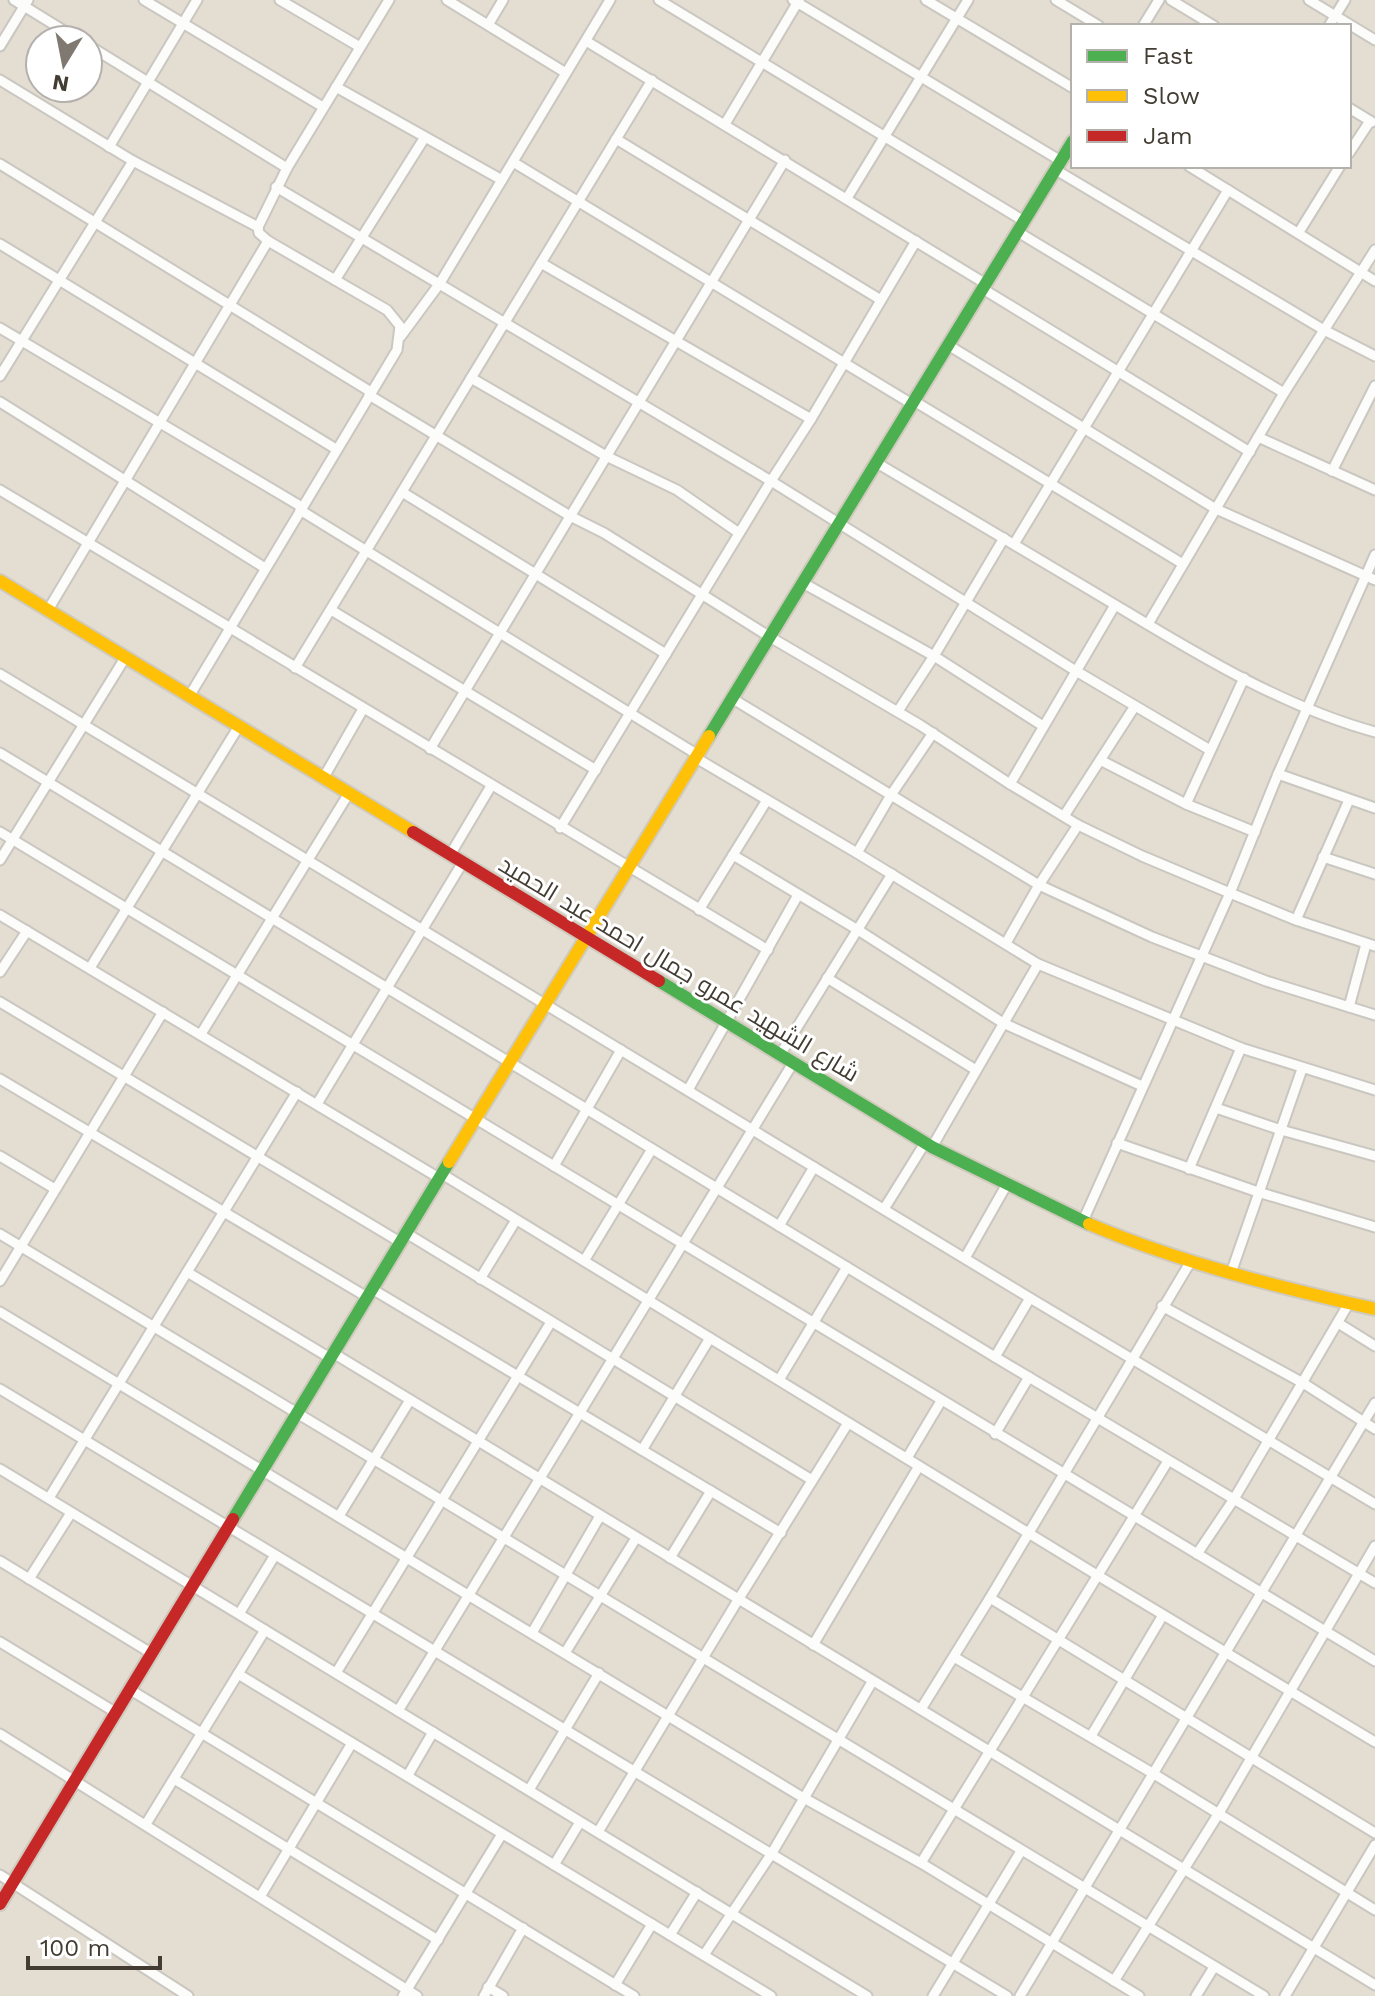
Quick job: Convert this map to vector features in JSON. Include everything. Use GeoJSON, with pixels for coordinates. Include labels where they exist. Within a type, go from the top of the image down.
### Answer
{"type":"FeatureCollection","features":[{"type":"Feature","properties":{"kind":"street"},"geometry":{"type":"LineString","coordinates":[[14,0],[26,3],[56,24]]}},
{"type":"Feature","properties":{"kind":"street"},"geometry":{"type":"LineString","coordinates":[[144,0],[323,107]]}},
{"type":"Feature","properties":{"kind":"street"},"geometry":{"type":"LineString","coordinates":[[109,147],[197,0]]}},
{"type":"Feature","properties":{"kind":"street"},"geometry":{"type":"LineString","coordinates":[[280,0],[360,47]]}},
{"type":"Feature","properties":{"kind":"street"},"geometry":{"type":"LineString","coordinates":[[258,227],[276,187],[389,0]]}},
{"type":"Feature","properties":{"kind":"street"},"geometry":{"type":"LineString","coordinates":[[447,0],[566,73]]}},
{"type":"Feature","properties":{"kind":"street"},"geometry":{"type":"LineString","coordinates":[[488,25],[503,0]]}},
{"type":"Feature","properties":{"kind":"street"},"geometry":{"type":"LineString","coordinates":[[190,695],[397,350],[401,336],[440,283],[610,0]]}},
{"type":"Feature","properties":{"kind":"street"},"geometry":{"type":"LineString","coordinates":[[659,0],[885,137],[1153,314],[1284,393]]}},
{"type":"Feature","properties":{"kind":"street"},"geometry":{"type":"LineString","coordinates":[[926,0],[1071,87]]}},
{"type":"Feature","properties":{"kind":"street"},"geometry":{"type":"LineString","coordinates":[[847,198],[968,0]]}},
{"type":"Feature","properties":{"kind":"street"},"geometry":{"type":"LineString","coordinates":[[1056,0],[1096,24]]}},
{"type":"Feature","properties":{"kind":"street"},"geometry":{"type":"LineString","coordinates":[[1144,24],[1159,0]]}},
{"type":"Feature","properties":{"kind":"street"},"geometry":{"type":"LineString","coordinates":[[1171,0],[1211,24]]}},
{"type":"Feature","properties":{"kind":"street"},"geometry":{"type":"LineString","coordinates":[[1309,0],[1350,24]]}},
{"type":"Feature","properties":{"kind":"street"},"geometry":{"type":"LineString","coordinates":[[1330,24],[1345,0]]}},
{"type":"Feature","properties":{"kind":"street"},"geometry":{"type":"LineString","coordinates":[[725,124],[796,1],[921,77],[1191,251],[1324,330],[1375,356]]}},
{"type":"Feature","properties":{"kind":"street"},"geometry":{"type":"LineString","coordinates":[[0,46],[26,3]]}},
{"type":"Feature","properties":{"kind":"street"},"geometry":{"type":"LineString","coordinates":[[1351,25],[1375,40]]}},
{"type":"Feature","properties":{"kind":"street"},"geometry":{"type":"LineString","coordinates":[[586,41],[847,198],[1118,372],[1250,452]]}},
{"type":"Feature","properties":{"kind":"street"},"geometry":{"type":"LineString","coordinates":[[104,55],[287,168]]}},
{"type":"Feature","properties":{"kind":"street"},"geometry":{"type":"LineString","coordinates":[[0,80],[133,161],[258,227],[263,238],[387,310],[400,326],[401,336]]}},
{"type":"Feature","properties":{"kind":"street"},"geometry":{"type":"LineString","coordinates":[[295,668],[652,80]]}},
{"type":"Feature","properties":{"kind":"street"},"geometry":{"type":"LineString","coordinates":[[336,87],[502,180]]}},
{"type":"Feature","properties":{"kind":"street"},"geometry":{"type":"LineString","coordinates":[[1351,109],[1372,122],[1351,150]]}},
{"type":"Feature","properties":{"kind":"street"},"geometry":{"type":"LineString","coordinates":[[335,280],[425,137]]}},
{"type":"Feature","properties":{"kind":"street"},"geometry":{"type":"LineString","coordinates":[[616,139],[881,300]]}},
{"type":"Feature","properties":{"kind":"street"},"geometry":{"type":"LineString","coordinates":[[0,1904],[440,1176],[1071,144]]}},
{"type":"Feature","properties":{"kind":"street"},"geometry":{"type":"LineString","coordinates":[[430,749],[785,160]]}},
{"type":"Feature","properties":{"kind":"street"},"geometry":{"type":"LineString","coordinates":[[0,376],[133,161]]}},
{"type":"Feature","properties":{"kind":"street"},"geometry":{"type":"LineString","coordinates":[[513,162],[1183,564]]}},
{"type":"Feature","properties":{"kind":"street"},"geometry":{"type":"LineString","coordinates":[[0,164],[436,436],[604,533],[770,637],[898,711],[1078,825],[1230,893],[1370,945],[1349,1007]]}},
{"type":"Feature","properties":{"kind":"street"},"geometry":{"type":"LineString","coordinates":[[1192,168],[1375,281]]}},
{"type":"Feature","properties":{"kind":"street"},"geometry":{"type":"LineString","coordinates":[[1299,232],[1335,168]]}},
{"type":"Feature","properties":{"kind":"street"},"geometry":{"type":"LineString","coordinates":[[276,187],[771,481],[1076,671],[1210,750]]}},
{"type":"Feature","properties":{"kind":"street"},"geometry":{"type":"LineString","coordinates":[[1014,544],[1228,190]]}},
{"type":"Feature","properties":{"kind":"street"},"geometry":{"type":"LineString","coordinates":[[48,610],[268,241]]}},
{"type":"Feature","properties":{"kind":"street"},"geometry":{"type":"LineString","coordinates":[[560,828],[811,419],[916,241]]}},
{"type":"Feature","properties":{"kind":"street"},"geometry":{"type":"LineString","coordinates":[[0,244],[336,449]]}},
{"type":"Feature","properties":{"kind":"street"},"geometry":{"type":"LineString","coordinates":[[1148,624],[1284,393],[1375,250]]}},
{"type":"Feature","properties":{"kind":"street"},"geometry":{"type":"LineString","coordinates":[[541,263],[811,419]]}},
{"type":"Feature","properties":{"kind":"street"},"geometry":{"type":"LineString","coordinates":[[0,328],[301,509],[697,757],[1038,964],[1241,1048],[1302,1069],[1374,1087]]}},
{"type":"Feature","properties":{"kind":"street"},"geometry":{"type":"LineString","coordinates":[[948,345],[1216,509],[1370,578]]}},
{"type":"Feature","properties":{"kind":"street"},"geometry":{"type":"LineString","coordinates":[[471,378],[606,456],[677,490],[739,533]]}},
{"type":"Feature","properties":{"kind":"street"},"geometry":{"type":"LineString","coordinates":[[1332,471],[1375,386]]}},
{"type":"Feature","properties":{"kind":"street"},"geometry":{"type":"LineString","coordinates":[[0,402],[265,568]]}},
{"type":"Feature","properties":{"kind":"street"},"geometry":{"type":"LineString","coordinates":[[1258,437],[1375,490]]}},
{"type":"Feature","properties":{"kind":"street"},"geometry":{"type":"LineString","coordinates":[[877,463],[1244,678],[1306,710],[1375,732]]}},
{"type":"Feature","properties":{"kind":"street"},"geometry":{"type":"LineString","coordinates":[[0,490],[768,950]]}},
{"type":"Feature","properties":{"kind":"street"},"geometry":{"type":"LineString","coordinates":[[402,492],[666,654]]}},
{"type":"Feature","properties":{"kind":"street"},"geometry":{"type":"LineString","coordinates":[[898,711],[967,603],[1004,538]]}},
{"type":"Feature","properties":{"kind":"street"},"geometry":{"type":"LineString","coordinates":[[1083,1221],[1203,956],[1306,710],[1370,578],[1375,555]]}},
{"type":"Feature","properties":{"kind":"street"},"geometry":{"type":"LineString","coordinates":[[803,583],[934,656],[1043,726]]}},
{"type":"Feature","properties":{"kind":"street","name":"شارع الشهيد عمرو جمال احمد عبد الحميد"},"geometry":{"type":"LineString","coordinates":[[2,585],[190,695],[928,1145],[1083,1221],[1191,1261],[1375,1309]]}},
{"type":"Feature","properties":{"kind":"street"},"geometry":{"type":"LineString","coordinates":[[1010,784],[1115,605]]}},
{"type":"Feature","properties":{"kind":"street"},"geometry":{"type":"LineString","coordinates":[[331,610],[596,770]]}},
{"type":"Feature","properties":{"kind":"street"},"geometry":{"type":"LineString","coordinates":[[0,860],[125,658]]}},
{"type":"Feature","properties":{"kind":"street"},"geometry":{"type":"LineString","coordinates":[[0,674],[1375,1504]]}},
{"type":"Feature","properties":{"kind":"street"},"geometry":{"type":"LineString","coordinates":[[1186,804],[1244,678]]}},
{"type":"Feature","properties":{"kind":"street"},"geometry":{"type":"LineString","coordinates":[[733,699],[1039,885],[1122,925],[1266,981],[1375,1015]]}},
{"type":"Feature","properties":{"kind":"street"},"geometry":{"type":"LineString","coordinates":[[1064,816],[1135,706]]}},
{"type":"Feature","properties":{"kind":"street"},"geometry":{"type":"LineString","coordinates":[[324,777],[363,709]]}},
{"type":"Feature","properties":{"kind":"street"},"geometry":{"type":"LineString","coordinates":[[90,968],[239,726]]}},
{"type":"Feature","properties":{"kind":"street"},"geometry":{"type":"LineString","coordinates":[[857,853],[933,733]]}},
{"type":"Feature","properties":{"kind":"street"},"geometry":{"type":"LineString","coordinates":[[0,753],[995,1357],[1375,1583]]}},
{"type":"Feature","properties":{"kind":"street"},"geometry":{"type":"LineString","coordinates":[[1102,761],[1186,804],[1255,832]]}},
{"type":"Feature","properties":{"kind":"street"},"geometry":{"type":"LineString","coordinates":[[1278,774],[1375,808]]}},
{"type":"Feature","properties":{"kind":"street"},"geometry":{"type":"LineString","coordinates":[[450,855],[491,786]]}},
{"type":"Feature","properties":{"kind":"street"},"geometry":{"type":"LineString","coordinates":[[201,1034],[349,793]]}},
{"type":"Feature","properties":{"kind":"street"},"geometry":{"type":"LineString","coordinates":[[699,910],[767,800]]}},
{"type":"Feature","properties":{"kind":"street"},"geometry":{"type":"LineString","coordinates":[[1296,920],[1349,800]]}},
{"type":"Feature","properties":{"kind":"street"},"geometry":{"type":"LineString","coordinates":[[1006,943],[1078,825]]}},
{"type":"Feature","properties":{"kind":"street"},"geometry":{"type":"LineString","coordinates":[[0,832],[1375,1661]]}},
{"type":"Feature","properties":{"kind":"street"},"geometry":{"type":"LineString","coordinates":[[733,855],[1003,1023],[1142,1086]]}},
{"type":"Feature","properties":{"kind":"street"},"geometry":{"type":"LineString","coordinates":[[1323,857],[1375,874]]}},
{"type":"Feature","properties":{"kind":"street"},"geometry":{"type":"LineString","coordinates":[[317,1104],[463,862]]}},
{"type":"Feature","properties":{"kind":"street"},"geometry":{"type":"LineString","coordinates":[[780,1055],[892,874]]}},
{"type":"Feature","properties":{"kind":"street"},"geometry":{"type":"LineString","coordinates":[[688,1090],[798,895]]}},
{"type":"Feature","properties":{"kind":"street"},"geometry":{"type":"LineString","coordinates":[[0,915],[516,1220],[1375,1742]]}},
{"type":"Feature","properties":{"kind":"street"},"geometry":{"type":"LineString","coordinates":[[0,972],[27,931]]}},
{"type":"Feature","properties":{"kind":"street"},"geometry":{"type":"LineString","coordinates":[[884,1209],[976,1070],[1038,964]]}},
{"type":"Feature","properties":{"kind":"street"},"geometry":{"type":"LineString","coordinates":[[827,978],[976,1070]]}},
{"type":"Feature","properties":{"kind":"street"},"geometry":{"type":"LineString","coordinates":[[0,1002],[257,1157],[480,1279],[812,1480]]}},
{"type":"Feature","properties":{"kind":"street"},"geometry":{"type":"LineString","coordinates":[[0,1281],[163,1012]]}},
{"type":"Feature","properties":{"kind":"street"},"geometry":{"type":"LineString","coordinates":[[1189,1169],[1241,1048]]}},
{"type":"Feature","properties":{"kind":"street"},"geometry":{"type":"LineString","coordinates":[[554,1166],[621,1050]]}},
{"type":"Feature","properties":{"kind":"street"},"geometry":{"type":"LineString","coordinates":[[398,1711],[793,1063]]}},
{"type":"Feature","properties":{"kind":"street"},"geometry":{"type":"LineString","coordinates":[[1231,1273],[1302,1069]]}},
{"type":"Feature","properties":{"kind":"street"},"geometry":{"type":"LineString","coordinates":[[0,1079],[224,1212],[518,1376],[781,1533]]}},
{"type":"Feature","properties":{"kind":"street"},"geometry":{"type":"LineString","coordinates":[[49,1498],[297,1092]]}},
{"type":"Feature","properties":{"kind":"street"},"geometry":{"type":"LineString","coordinates":[[1216,1108],[1375,1156]]}},
{"type":"Feature","properties":{"kind":"street"},"geometry":{"type":"LineString","coordinates":[[1117,1143],[1258,1192],[1375,1227]]}},
{"type":"Feature","properties":{"kind":"street"},"geometry":{"type":"LineString","coordinates":[[584,1261],[652,1149]]}},
{"type":"Feature","properties":{"kind":"street"},"geometry":{"type":"LineString","coordinates":[[0,1156],[55,1189]]}},
{"type":"Feature","properties":{"kind":"street"},"geometry":{"type":"LineString","coordinates":[[779,1226],[814,1167]]}},
{"type":"Feature","properties":{"kind":"street"},"geometry":{"type":"LineString","coordinates":[[965,1258],[1007,1184]]}},
{"type":"Feature","properties":{"kind":"street"},"geometry":{"type":"LineString","coordinates":[[480,1279],[516,1220]]}},
{"type":"Feature","properties":{"kind":"street"},"geometry":{"type":"LineString","coordinates":[[0,1234],[1264,1996]]}},
{"type":"Feature","properties":{"kind":"street"},"geometry":{"type":"LineString","coordinates":[[921,1709],[1191,1261]]}},
{"type":"Feature","properties":{"kind":"street"},"geometry":{"type":"LineString","coordinates":[[779,1380],[847,1267]]}},
{"type":"Feature","properties":{"kind":"street"},"geometry":{"type":"LineString","coordinates":[[187,1272],[410,1400],[1375,1985]]}},
{"type":"Feature","properties":{"kind":"street"},"geometry":{"type":"LineString","coordinates":[[995,1357],[1030,1298]]}},
{"type":"Feature","properties":{"kind":"street"},"geometry":{"type":"LineString","coordinates":[[1197,1554],[1234,1499],[1349,1303]]}},
{"type":"Feature","properties":{"kind":"street"},"geometry":{"type":"LineString","coordinates":[[1162,1306],[1303,1383],[1375,1429]]}},
{"type":"Feature","properties":{"kind":"street"},"geometry":{"type":"LineString","coordinates":[[0,1312],[802,1797],[921,1863],[1139,1996]]}},
{"type":"Feature","properties":{"kind":"street"},"geometry":{"type":"LineString","coordinates":[[336,1673],[551,1322]]}},
{"type":"Feature","properties":{"kind":"street"},"geometry":{"type":"LineString","coordinates":[[1338,1323],[1375,1346]]}},
{"type":"Feature","properties":{"kind":"street"},"geometry":{"type":"LineString","coordinates":[[642,1450],[710,1338]]}},
{"type":"Feature","properties":{"kind":"street"},"geometry":{"type":"LineString","coordinates":[[995,1434],[1029,1377]]}},
{"type":"Feature","properties":{"kind":"street"},"geometry":{"type":"LineString","coordinates":[[0,1389],[1007,1996]]}},
{"type":"Feature","properties":{"kind":"street"},"geometry":{"type":"LineString","coordinates":[[339,1516],[410,1400]]}},
{"type":"Feature","properties":{"kind":"street"},"geometry":{"type":"LineString","coordinates":[[907,1458],[941,1401]]}},
{"type":"Feature","properties":{"kind":"street"},"geometry":{"type":"LineString","coordinates":[[1020,1996],[1375,1403]]}},
{"type":"Feature","properties":{"kind":"street"},"geometry":{"type":"LineString","coordinates":[[598,1832],[848,1423]]}},
{"type":"Feature","properties":{"kind":"street"},"geometry":{"type":"LineString","coordinates":[[921,1863],[1168,1461]]}},
{"type":"Feature","properties":{"kind":"street"},"geometry":{"type":"LineString","coordinates":[[813,1645],[919,1466]]}},
{"type":"Feature","properties":{"kind":"street"},"geometry":{"type":"LineString","coordinates":[[0,1469],[867,1996]]}},
{"type":"Feature","properties":{"kind":"street"},"geometry":{"type":"LineString","coordinates":[[670,1558],[711,1491]]}},
{"type":"Feature","properties":{"kind":"street"},"geometry":{"type":"LineString","coordinates":[[29,1579],[71,1513]]}},
{"type":"Feature","properties":{"kind":"street"},"geometry":{"type":"LineString","coordinates":[[532,1633],[600,1516]]}},
{"type":"Feature","properties":{"kind":"street"},"geometry":{"type":"LineString","coordinates":[[565,1653],[636,1538]]}},
{"type":"Feature","properties":{"kind":"street"},"geometry":{"type":"LineString","coordinates":[[1114,1981],[1219,1813],[1375,1546]]}},
{"type":"Feature","properties":{"kind":"street"},"geometry":{"type":"LineString","coordinates":[[239,1614],[275,1555]]}},
{"type":"Feature","properties":{"kind":"street"},"geometry":{"type":"LineString","coordinates":[[0,1561],[151,1653]]}},
{"type":"Feature","properties":{"kind":"street"},"geometry":{"type":"LineString","coordinates":[[990,1598],[1375,1833]]}},
{"type":"Feature","properties":{"kind":"street"},"geometry":{"type":"LineString","coordinates":[[1091,1736],[1163,1615]]}},
{"type":"Feature","properties":{"kind":"street"},"geometry":{"type":"LineString","coordinates":[[146,1824],[265,1630]]}},
{"type":"Feature","properties":{"kind":"street"},"geometry":{"type":"LineString","coordinates":[[0,1642],[115,1712]]}},
{"type":"Feature","properties":{"kind":"street"},"geometry":{"type":"LineString","coordinates":[[954,1657],[1091,1736],[1375,1910]]}},
{"type":"Feature","properties":{"kind":"street"},"geometry":{"type":"LineString","coordinates":[[529,1790],[599,1673]]}},
{"type":"Feature","properties":{"kind":"street"},"geometry":{"type":"LineString","coordinates":[[238,1674],[769,1995]]}},
{"type":"Feature","properties":{"kind":"street"},"geometry":{"type":"LineString","coordinates":[[704,1955],[772,1853],[872,1682]]}},
{"type":"Feature","properties":{"kind":"street"},"geometry":{"type":"LineString","coordinates":[[129,1689],[634,1996]]}},
{"type":"Feature","properties":{"kind":"street"},"geometry":{"type":"LineString","coordinates":[[408,1775],[433,1732]]}},
{"type":"Feature","properties":{"kind":"street"},"geometry":{"type":"LineString","coordinates":[[0,1734],[146,1824],[405,1993],[417,1996]]}},
{"type":"Feature","properties":{"kind":"street"},"geometry":{"type":"LineString","coordinates":[[260,1897],[352,1743]]}},
{"type":"Feature","properties":{"kind":"street"},"geometry":{"type":"LineString","coordinates":[[174,1779],[438,1940]]}},
{"type":"Feature","properties":{"kind":"street"},"geometry":{"type":"LineString","coordinates":[[554,1865],[580,1822]]}},
{"type":"Feature","properties":{"kind":"street"},"geometry":{"type":"LineString","coordinates":[[405,1993],[502,1834]]}},
{"type":"Feature","properties":{"kind":"street"},"geometry":{"type":"LineString","coordinates":[[1285,1996],[1375,1845]]}},
{"type":"Feature","properties":{"kind":"street"},"geometry":{"type":"LineString","coordinates":[[933,1996],[1021,1851]]}},
{"type":"Feature","properties":{"kind":"street"},"geometry":{"type":"LineString","coordinates":[[0,1875],[188,1996]]}},
{"type":"Feature","properties":{"kind":"street"},"geometry":{"type":"LineString","coordinates":[[670,1935],[697,1892]]}},
{"type":"Feature","properties":{"kind":"street"},"geometry":{"type":"LineString","coordinates":[[615,1985],[652,1924]]}},
{"type":"Feature","properties":{"kind":"street"},"geometry":{"type":"LineString","coordinates":[[503,1996],[486,1992],[523,1928]]}},
{"type":"Feature","properties":{"kind":"street"},"geometry":{"type":"LineString","coordinates":[[1196,1996],[1214,1967]]}},
{"type":"Feature","properties":{"kind":"shaded area"},"geometry":{"type":"Polygon","coordinates":[[[0,0],[1375,0],[1375,1996],[0,1996],[0,0]]]}},
{"type":"Feature","properties":{"kind":"traffic: fast"},"geometry":{"type":"LineString","coordinates":[[709,736],[1071,144]]}},
{"type":"Feature","properties":{"kind":"traffic: fast"},"geometry":{"type":"LineString","coordinates":[[659,981],[932,1147],[1089,1224]]}},
{"type":"Feature","properties":{"kind":"traffic: fast"},"geometry":{"type":"LineString","coordinates":[[233,1519],[449,1162]]}},
{"type":"Feature","properties":{"kind":"traffic: slow"},"geometry":{"type":"LineString","coordinates":[[0,581],[413,832]]}},
{"type":"Feature","properties":{"kind":"traffic: slow"},"geometry":{"type":"LineString","coordinates":[[449,1162],[709,736]]}},
{"type":"Feature","properties":{"kind":"traffic: slow"},"geometry":{"type":"LineString","coordinates":[[1089,1224],[1159,1251],[1230,1273],[1375,1309]]}},
{"type":"Feature","properties":{"kind":"traffic: jam"},"geometry":{"type":"LineString","coordinates":[[413,832],[659,981]]}},
{"type":"Feature","properties":{"kind":"traffic: jam"},"geometry":{"type":"LineString","coordinates":[[0,1904],[233,1519]]}}]}
